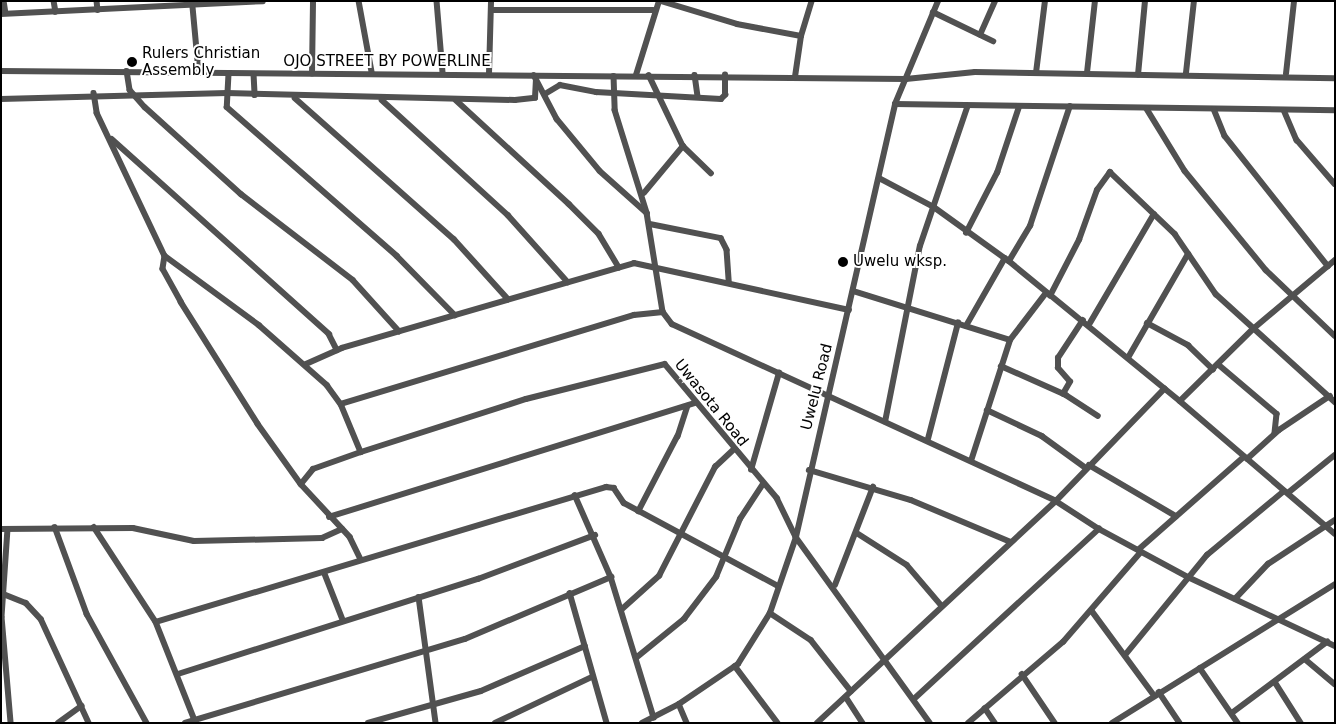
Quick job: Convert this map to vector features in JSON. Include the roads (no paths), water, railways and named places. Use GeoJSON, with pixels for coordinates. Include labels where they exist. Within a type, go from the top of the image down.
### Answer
{"type":"FeatureCollection","features":[{"type":"Feature","properties":{"kind":"street"},"geometry":{"type":"LineString","coordinates":[[4,1],[4,14],[98,10],[145,4],[192,7],[263,1]]}},
{"type":"Feature","properties":{"kind":"street"},"geometry":{"type":"LineString","coordinates":[[54,1],[56,12]]}},
{"type":"Feature","properties":{"kind":"street"},"geometry":{"type":"LineString","coordinates":[[97,1],[98,10]]}},
{"type":"Feature","properties":{"kind":"street"},"geometry":{"type":"LineString","coordinates":[[312,74],[313,1]]}},
{"type":"Feature","properties":{"kind":"street"},"geometry":{"type":"LineString","coordinates":[[359,1],[372,72]]}},
{"type":"Feature","properties":{"kind":"street"},"geometry":{"type":"LineString","coordinates":[[438,1],[443,73]]}},
{"type":"Feature","properties":{"kind":"street"},"geometry":{"type":"LineString","coordinates":[[489,74],[491,1]]}},
{"type":"Feature","properties":{"kind":"street"},"geometry":{"type":"LineString","coordinates":[[636,75],[653,10],[660,1],[737,24],[800,36]]}},
{"type":"Feature","properties":{"kind":"street"},"geometry":{"type":"LineString","coordinates":[[795,77],[800,36],[812,1]]}},
{"type":"Feature","properties":{"kind":"street","name":"Uwelu Road"},"geometry":{"type":"LineString","coordinates":[[642,723],[680,704],[735,666],[770,613],[796,537],[809,470],[849,310],[895,104],[938,1]]}},
{"type":"Feature","properties":{"kind":"street"},"geometry":{"type":"LineString","coordinates":[[980,34],[995,1]]}},
{"type":"Feature","properties":{"kind":"street"},"geometry":{"type":"LineString","coordinates":[[1036,73],[1045,1]]}},
{"type":"Feature","properties":{"kind":"street"},"geometry":{"type":"LineString","coordinates":[[1087,74],[1095,1]]}},
{"type":"Feature","properties":{"kind":"street"},"geometry":{"type":"LineString","coordinates":[[1138,75],[1145,1]]}},
{"type":"Feature","properties":{"kind":"street"},"geometry":{"type":"LineString","coordinates":[[1186,74],[1194,1]]}},
{"type":"Feature","properties":{"kind":"street"},"geometry":{"type":"LineString","coordinates":[[1286,74],[1294,1]]}},
{"type":"Feature","properties":{"kind":"street"},"geometry":{"type":"LineString","coordinates":[[192,7],[199,72]]}},
{"type":"Feature","properties":{"kind":"street"},"geometry":{"type":"LineString","coordinates":[[492,10],[653,10]]}},
{"type":"Feature","properties":{"kind":"street"},"geometry":{"type":"LineString","coordinates":[[933,12],[993,41]]}},
{"type":"Feature","properties":{"kind":"street","name":"OJO STREET BY POWERLINE"},"geometry":{"type":"LineString","coordinates":[[1,71],[127,71],[229,74],[372,72],[489,74],[534,77],[560,75],[725,75],[906,79],[975,72],[1138,75],[1286,74],[1335,77]]}},
{"type":"Feature","properties":{"kind":"street"},"geometry":{"type":"LineString","coordinates":[[127,71],[135,94],[241,194],[353,280],[399,331]]}},
{"type":"Feature","properties":{"kind":"street"},"geometry":{"type":"LineString","coordinates":[[229,74],[227,107],[252,133],[397,256],[454,315]]}},
{"type":"Feature","properties":{"kind":"street"},"geometry":{"type":"LineString","coordinates":[[254,74],[255,95]]}},
{"type":"Feature","properties":{"kind":"street"},"geometry":{"type":"LineString","coordinates":[[560,75],[560,85]]}},
{"type":"Feature","properties":{"kind":"street"},"geometry":{"type":"LineString","coordinates":[[649,75],[662,96],[684,146],[711,172]]}},
{"type":"Feature","properties":{"kind":"street"},"geometry":{"type":"LineString","coordinates":[[695,75],[698,97]]}},
{"type":"Feature","properties":{"kind":"street"},"geometry":{"type":"LineString","coordinates":[[545,94],[560,85],[615,93],[724,97],[725,75]]}},
{"type":"Feature","properties":{"kind":"street"},"geometry":{"type":"LineString","coordinates":[[614,76],[615,110],[644,193],[663,312],[672,324],[779,373],[828,398],[928,439],[1056,500],[1099,529],[1188,577],[1335,646]]}},
{"type":"Feature","properties":{"kind":"street"},"geometry":{"type":"LineString","coordinates":[[534,77],[545,94],[557,120],[600,171],[647,213]]}},
{"type":"Feature","properties":{"kind":"street"},"geometry":{"type":"LineString","coordinates":[[1,99],[94,95],[227,93],[295,98],[382,100],[532,99],[534,77]]}},
{"type":"Feature","properties":{"kind":"street"},"geometry":{"type":"LineString","coordinates":[[94,95],[124,178],[165,256],[306,364],[342,404],[361,452]]}},
{"type":"Feature","properties":{"kind":"street"},"geometry":{"type":"LineString","coordinates":[[295,98],[454,239],[508,299]]}},
{"type":"Feature","properties":{"kind":"street"},"geometry":{"type":"LineString","coordinates":[[382,100],[508,215],[568,282]]}},
{"type":"Feature","properties":{"kind":"street"},"geometry":{"type":"LineString","coordinates":[[456,100],[599,234],[619,267]]}},
{"type":"Feature","properties":{"kind":"street"},"geometry":{"type":"LineString","coordinates":[[895,104],[967,108],[1070,106],[1147,110],[1335,110]]}},
{"type":"Feature","properties":{"kind":"street"},"geometry":{"type":"LineString","coordinates":[[966,326],[1007,259],[1030,226],[1070,106]]}},
{"type":"Feature","properties":{"kind":"street"},"geometry":{"type":"LineString","coordinates":[[966,233],[997,173],[1018,107]]}},
{"type":"Feature","properties":{"kind":"street"},"geometry":{"type":"LineString","coordinates":[[885,422],[910,308],[920,246],[967,108]]}},
{"type":"Feature","properties":{"kind":"street"},"geometry":{"type":"LineString","coordinates":[[1214,109],[1225,136],[1328,266]]}},
{"type":"Feature","properties":{"kind":"street"},"geometry":{"type":"LineString","coordinates":[[1147,110],[1185,171],[1292,296],[1335,336]]}},
{"type":"Feature","properties":{"kind":"street"},"geometry":{"type":"LineString","coordinates":[[1284,110],[1297,140],[1335,184]]}},
{"type":"Feature","properties":{"kind":"street"},"geometry":{"type":"LineString","coordinates":[[111,138],[329,334],[336,350]]}},
{"type":"Feature","properties":{"kind":"street"},"geometry":{"type":"LineString","coordinates":[[644,193],[684,146]]}},
{"type":"Feature","properties":{"kind":"street"},"geometry":{"type":"LineString","coordinates":[[971,461],[1010,340],[1048,294],[1107,172],[1154,214],[1188,254],[1216,294],[1252,329],[1335,402]]}},
{"type":"Feature","properties":{"kind":"street"},"geometry":{"type":"LineString","coordinates":[[879,178],[934,207],[966,233],[1007,259],[1048,294],[1083,320],[1090,323],[1128,358],[1335,534]]}},
{"type":"Feature","properties":{"kind":"street"},"geometry":{"type":"LineString","coordinates":[[1090,323],[1154,214]]}},
{"type":"Feature","properties":{"kind":"street"},"geometry":{"type":"LineString","coordinates":[[650,224],[721,238],[727,250],[728,282]]}},
{"type":"Feature","properties":{"kind":"street"},"geometry":{"type":"LineString","coordinates":[[1128,358],[1188,254]]}},
{"type":"Feature","properties":{"kind":"street"},"geometry":{"type":"LineString","coordinates":[[165,256],[163,269],[181,302],[301,484],[329,517],[342,529],[361,560]]}},
{"type":"Feature","properties":{"kind":"street"},"geometry":{"type":"LineString","coordinates":[[1180,401],[1252,329],[1335,260]]}},
{"type":"Feature","properties":{"kind":"street"},"geometry":{"type":"LineString","coordinates":[[306,364],[336,350],[619,267],[657,265],[849,310]]}},
{"type":"Feature","properties":{"kind":"street"},"geometry":{"type":"LineString","coordinates":[[852,291],[1010,340]]}},
{"type":"Feature","properties":{"kind":"street"},"geometry":{"type":"LineString","coordinates":[[342,404],[634,315],[663,312]]}},
{"type":"Feature","properties":{"kind":"street"},"geometry":{"type":"LineString","coordinates":[[1064,394],[1070,382],[1058,368],[1058,358],[1083,320]]}},
{"type":"Feature","properties":{"kind":"street"},"geometry":{"type":"LineString","coordinates":[[928,439],[958,323]]}},
{"type":"Feature","properties":{"kind":"street"},"geometry":{"type":"LineString","coordinates":[[1147,323],[1188,345],[1213,368]]}},
{"type":"Feature","properties":{"kind":"street","name":"Uwasota Road"},"geometry":{"type":"LineString","coordinates":[[301,484],[313,469],[361,452],[658,362],[670,366],[733,450],[776,498],[796,537],[835,585],[915,698],[930,723]]}},
{"type":"Feature","properties":{"kind":"street"},"geometry":{"type":"LineString","coordinates":[[1218,364],[1277,414],[1275,433]]}},
{"type":"Feature","properties":{"kind":"street"},"geometry":{"type":"LineString","coordinates":[[1001,366],[1064,394],[1098,416]]}},
{"type":"Feature","properties":{"kind":"street"},"geometry":{"type":"LineString","coordinates":[[750,470],[779,373]]}},
{"type":"Feature","properties":{"kind":"street"},"geometry":{"type":"LineString","coordinates":[[817,723],[1056,500],[1164,389]]}},
{"type":"Feature","properties":{"kind":"street"},"geometry":{"type":"LineString","coordinates":[[968,723],[1022,674],[1063,642],[1092,611],[1140,551],[1176,516],[1275,433],[1330,396]]}},
{"type":"Feature","properties":{"kind":"street"},"geometry":{"type":"LineString","coordinates":[[329,517],[696,403]]}},
{"type":"Feature","properties":{"kind":"street"},"geometry":{"type":"LineString","coordinates":[[640,511],[678,436],[688,406]]}},
{"type":"Feature","properties":{"kind":"street"},"geometry":{"type":"LineString","coordinates":[[987,410],[1042,436],[1087,467],[1176,516]]}},
{"type":"Feature","properties":{"kind":"street"},"geometry":{"type":"LineString","coordinates":[[621,610],[659,576],[682,535],[715,467],[733,450]]}},
{"type":"Feature","properties":{"kind":"street"},"geometry":{"type":"LineString","coordinates":[[1126,654],[1206,555],[1335,455]]}},
{"type":"Feature","properties":{"kind":"street"},"geometry":{"type":"LineString","coordinates":[[809,470],[873,487],[1010,542]]}},
{"type":"Feature","properties":{"kind":"street"},"geometry":{"type":"LineString","coordinates":[[636,658],[697,604],[716,577],[740,519],[763,484]]}},
{"type":"Feature","properties":{"kind":"street"},"geometry":{"type":"LineString","coordinates":[[156,622],[325,574],[361,560],[575,495],[609,487],[640,511],[778,586]]}},
{"type":"Feature","properties":{"kind":"street"},"geometry":{"type":"LineString","coordinates":[[835,585],[857,533],[873,487]]}},
{"type":"Feature","properties":{"kind":"street"},"geometry":{"type":"LineString","coordinates":[[575,495],[595,535],[611,577],[654,718]]}},
{"type":"Feature","properties":{"kind":"street"},"geometry":{"type":"LineString","coordinates":[[1235,599],[1268,564],[1335,520]]}},
{"type":"Feature","properties":{"kind":"street"},"geometry":{"type":"LineString","coordinates":[[56,527],[87,614],[147,723]]}},
{"type":"Feature","properties":{"kind":"street"},"geometry":{"type":"LineString","coordinates":[[11,723],[1,592],[5,529],[94,527],[158,531],[194,541],[322,538],[342,529]]}},
{"type":"Feature","properties":{"kind":"street"},"geometry":{"type":"LineString","coordinates":[[94,527],[156,622],[195,721]]}},
{"type":"Feature","properties":{"kind":"street"},"geometry":{"type":"LineString","coordinates":[[915,698],[1099,529]]}},
{"type":"Feature","properties":{"kind":"street"},"geometry":{"type":"LineString","coordinates":[[857,533],[906,566],[942,606]]}},
{"type":"Feature","properties":{"kind":"street"},"geometry":{"type":"LineString","coordinates":[[178,674],[420,597],[595,535]]}},
{"type":"Feature","properties":{"kind":"street"},"geometry":{"type":"LineString","coordinates":[[325,574],[343,620]]}},
{"type":"Feature","properties":{"kind":"street"},"geometry":{"type":"LineString","coordinates":[[185,723],[465,639],[611,577]]}},
{"type":"Feature","properties":{"kind":"street"},"geometry":{"type":"LineString","coordinates":[[1113,723],[1335,584]]}},
{"type":"Feature","properties":{"kind":"street"},"geometry":{"type":"LineString","coordinates":[[1,592],[26,603],[40,618],[89,723]]}},
{"type":"Feature","properties":{"kind":"street"},"geometry":{"type":"LineString","coordinates":[[570,593],[592,677],[607,723]]}},
{"type":"Feature","properties":{"kind":"street"},"geometry":{"type":"LineString","coordinates":[[420,597],[436,723]]}},
{"type":"Feature","properties":{"kind":"street"},"geometry":{"type":"LineString","coordinates":[[1092,611],[1180,723]]}},
{"type":"Feature","properties":{"kind":"street"},"geometry":{"type":"LineString","coordinates":[[770,613],[812,640],[851,692]]}},
{"type":"Feature","properties":{"kind":"street"},"geometry":{"type":"LineString","coordinates":[[1232,713],[1327,642]]}},
{"type":"Feature","properties":{"kind":"street"},"geometry":{"type":"LineString","coordinates":[[368,723],[521,676],[585,646]]}},
{"type":"Feature","properties":{"kind":"street"},"geometry":{"type":"LineString","coordinates":[[1305,659],[1335,684]]}},
{"type":"Feature","properties":{"kind":"street"},"geometry":{"type":"LineString","coordinates":[[735,666],[778,723]]}},
{"type":"Feature","properties":{"kind":"street"},"geometry":{"type":"LineString","coordinates":[[1200,668],[1238,723]]}},
{"type":"Feature","properties":{"kind":"street"},"geometry":{"type":"LineString","coordinates":[[1022,674],[1055,723]]}},
{"type":"Feature","properties":{"kind":"street"},"geometry":{"type":"LineString","coordinates":[[495,723],[592,677]]}},
{"type":"Feature","properties":{"kind":"street"},"geometry":{"type":"LineString","coordinates":[[1275,682],[1301,723]]}},
{"type":"Feature","properties":{"kind":"street"},"geometry":{"type":"LineString","coordinates":[[846,697],[863,723]]}},
{"type":"Feature","properties":{"kind":"street"},"geometry":{"type":"LineString","coordinates":[[680,704],[687,723]]}},
{"type":"Feature","properties":{"kind":"street"},"geometry":{"type":"LineString","coordinates":[[58,723],[81,706]]}},
{"type":"Feature","properties":{"kind":"street"},"geometry":{"type":"LineString","coordinates":[[985,708],[995,723]]}},
{"type":"Feature","properties":{"kind":"place","name":"Rulers Christian Assembly"},"geometry":{"type":"Point","coordinates":[132,62]}},
{"type":"Feature","properties":{"kind":"place","name":"Uwelu wksp."},"geometry":{"type":"Point","coordinates":[843,262]}}]}
